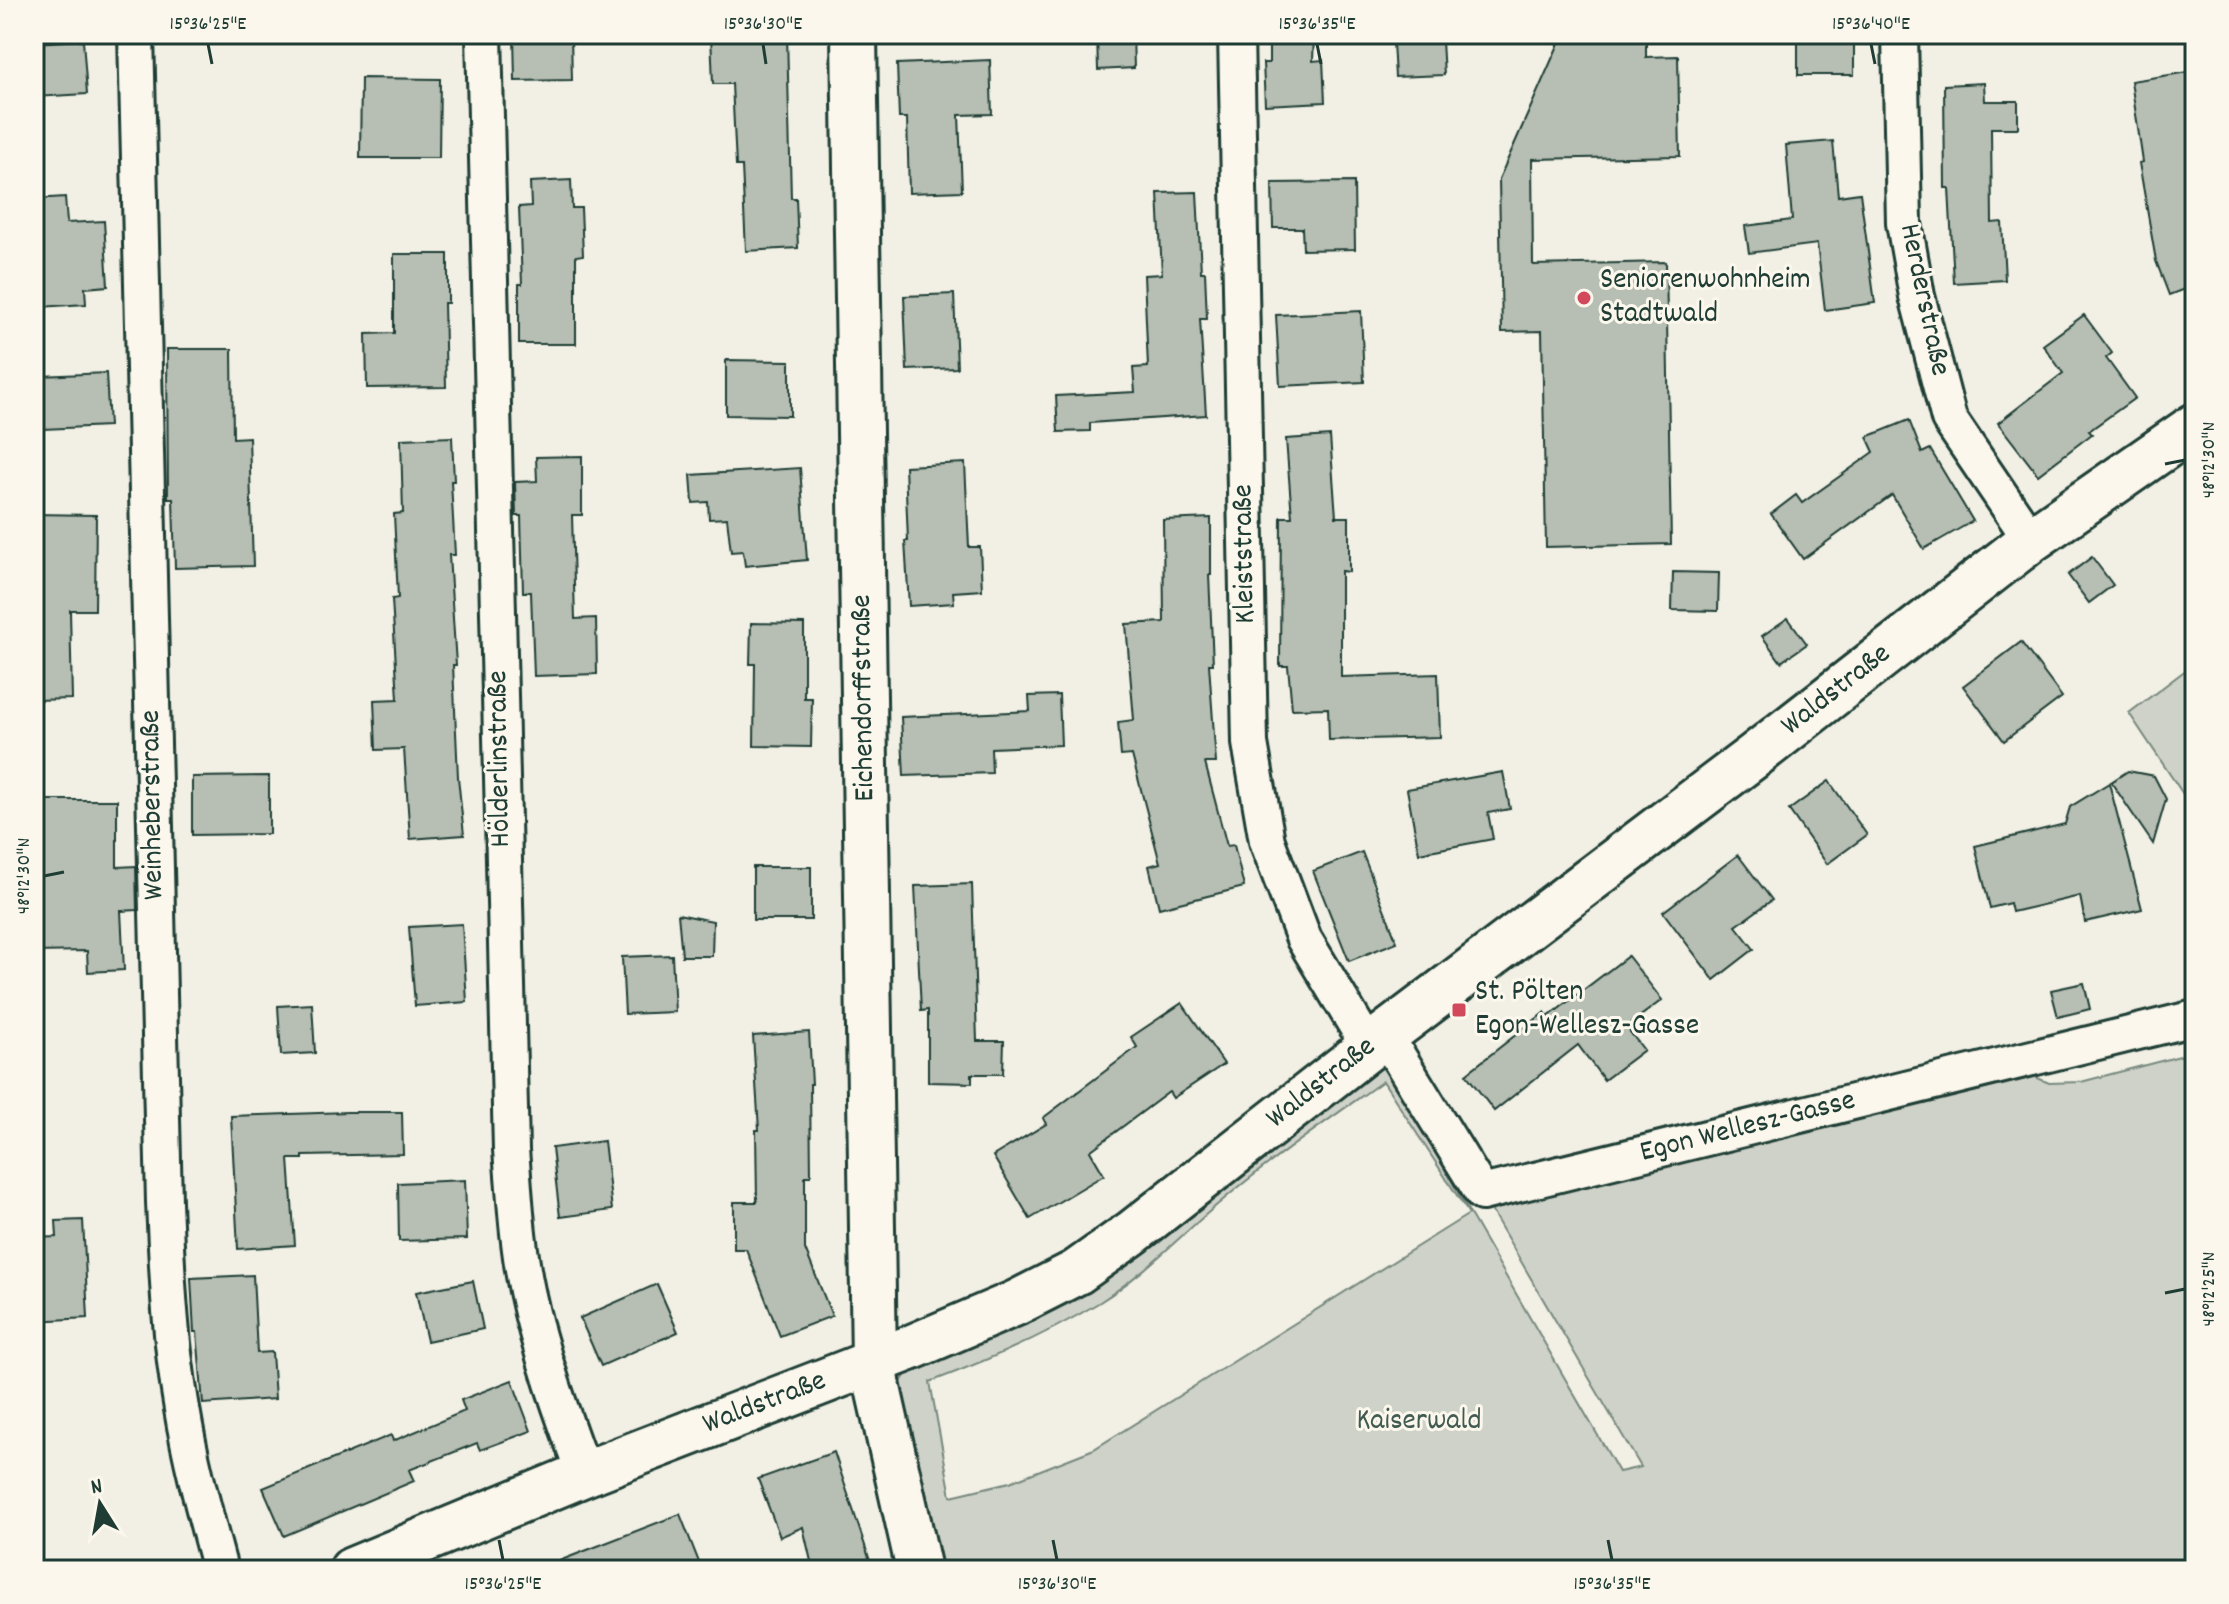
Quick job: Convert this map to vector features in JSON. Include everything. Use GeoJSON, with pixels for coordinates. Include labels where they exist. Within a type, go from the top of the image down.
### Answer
{"type":"FeatureCollection","features":[{"type":"Feature","properties":{"kind":"street","name":"Weinheberstraße"},"geometry":{"type":"LineString","coordinates":[[136,34],[169,1314],[195,1476],[220,1570]]}},
{"type":"Feature","properties":{"kind":"street","name":"Hölderlinstraße"},"geometry":{"type":"LineString","coordinates":[[484,34],[511,1150],[527,1290],[544,1358],[584,1474]]}},
{"type":"Feature","properties":{"kind":"street","name":"Eichendorffstraße"},"geometry":{"type":"LineString","coordinates":[[854,34],[874,1361],[919,1570]]}},
{"type":"Feature","properties":{"kind":"street","name":"Kleiststraße"},"geometry":{"type":"LineString","coordinates":[[1236,34],[1250,743],[1267,841],[1304,939],[1377,1041]]}},
{"type":"Feature","properties":{"kind":"street","name":"Herderstraße"},"geometry":{"type":"LineString","coordinates":[[1900,34],[1904,223],[1917,296],[1949,419],[2031,540]]}},
{"type":"Feature","properties":{"kind":"street","name":"Waldstraße"},"geometry":{"type":"LineString","coordinates":[[352,1570],[584,1474],[1016,1303],[1077,1272],[1754,756],[2031,540],[2195,426]]}},
{"type":"Feature","properties":{"kind":"street","name":"Egon Wellesz-Gasse"},"geometry":{"type":"LineString","coordinates":[[1377,1041],[1482,1193],[2195,1018]]}},
{"type":"Feature","properties":{"kind":"green space"},"geometry":{"type":"Polygon","coordinates":[[[2195,663],[2195,812],[2129,713],[2195,663]]]}},
{"type":"Feature","properties":{"kind":"green space","name":"Kaiserwald"},"geometry":{"type":"Polygon","coordinates":[[[2195,1052],[2195,1570],[933,1570],[898,1387],[906,1374],[920,1361],[1371,1067],[1384,1068],[1391,1073],[1619,1472],[1641,1467],[1491,1210],[2020,1076],[2033,1076],[2049,1083],[2081,1082],[2195,1052]],[[1383,1081],[1257,1172],[1146,1268],[1100,1302],[1017,1346],[930,1382],[951,1496],[1010,1482],[1094,1449],[1469,1214],[1383,1081]]]}},
{"type":"Feature","properties":{"kind":"building"},"geometry":{"type":"Polygon","coordinates":[[[514,34],[571,34],[572,80],[515,81],[514,34]]]}},
{"type":"Feature","properties":{"kind":"building"},"geometry":{"type":"Polygon","coordinates":[[[711,34],[787,34],[791,198],[796,198],[798,248],[746,251],[742,166],[736,166],[732,84],[713,84],[711,34]]]}},
{"type":"Feature","properties":{"kind":"building"},"geometry":{"type":"Polygon","coordinates":[[[1097,34],[1133,34],[1134,68],[1098,70],[1097,34]]]}},
{"type":"Feature","properties":{"kind":"building"},"geometry":{"type":"Polygon","coordinates":[[[1269,34],[1314,34],[1313,61],[1323,60],[1325,102],[1265,105],[1263,63],[1269,63],[1269,34]]]}},
{"type":"Feature","properties":{"kind":"building","name":"Seniorenwohnheim Stadtwald"},"geometry":{"type":"Polygon","coordinates":[[[1563,34],[1646,34],[1646,57],[1678,56],[1680,156],[1532,159],[1533,265],[1666,262],[1671,544],[1546,547],[1542,331],[1502,332],[1499,179],[1563,34]]]}},
{"type":"Feature","properties":{"kind":"building"},"geometry":{"type":"Polygon","coordinates":[[[1798,34],[1854,34],[1854,75],[1798,75],[1798,34]]]}},
{"type":"Feature","properties":{"kind":"building"},"geometry":{"type":"Polygon","coordinates":[[[83,40],[87,94],[34,97],[34,43],[83,40]]]}},
{"type":"Feature","properties":{"kind":"building"},"geometry":{"type":"Polygon","coordinates":[[[1442,41],[1444,75],[1395,77],[1393,42],[1442,41]]]}},
{"type":"Feature","properties":{"kind":"building"},"geometry":{"type":"Polygon","coordinates":[[[990,60],[992,114],[959,115],[962,191],[909,193],[907,118],[899,118],[897,64],[990,60]]]}},
{"type":"Feature","properties":{"kind":"building"},"geometry":{"type":"Polygon","coordinates":[[[2195,71],[2195,285],[2169,295],[2156,261],[2139,163],[2143,162],[2131,81],[2195,71]]]}},
{"type":"Feature","properties":{"kind":"building"},"geometry":{"type":"Polygon","coordinates":[[[361,78],[440,79],[439,158],[360,158],[361,78]]]}},
{"type":"Feature","properties":{"kind":"building"},"geometry":{"type":"Polygon","coordinates":[[[1984,83],[1985,101],[2018,101],[2018,128],[1991,128],[1992,223],[2002,222],[2005,280],[1954,283],[1949,188],[1945,188],[1944,85],[1984,83]]]}},
{"type":"Feature","properties":{"kind":"building"},"geometry":{"type":"Polygon","coordinates":[[[1833,141],[1838,196],[1860,193],[1875,303],[1825,310],[1817,244],[1749,253],[1745,226],[1792,220],[1786,145],[1833,141]]]}},
{"type":"Feature","properties":{"kind":"building"},"geometry":{"type":"Polygon","coordinates":[[[571,180],[572,208],[581,208],[583,255],[576,256],[576,344],[519,344],[519,284],[522,284],[519,207],[531,206],[530,182],[571,180]]]}},
{"type":"Feature","properties":{"kind":"building"},"geometry":{"type":"Polygon","coordinates":[[[1354,182],[1355,249],[1303,250],[1302,228],[1273,228],[1272,183],[1354,182]]]}},
{"type":"Feature","properties":{"kind":"building"},"geometry":{"type":"Polygon","coordinates":[[[1197,192],[1207,319],[1200,319],[1206,415],[1090,423],[1090,431],[1058,432],[1056,396],[1135,392],[1133,368],[1148,367],[1144,275],[1162,274],[1158,193],[1197,192]]]}},
{"type":"Feature","properties":{"kind":"building"},"geometry":{"type":"Polygon","coordinates":[[[65,197],[67,223],[104,221],[108,286],[85,288],[86,304],[40,307],[39,292],[34,293],[34,199],[65,197]]]}},
{"type":"Feature","properties":{"kind":"building"},"geometry":{"type":"Polygon","coordinates":[[[394,254],[448,254],[448,303],[444,303],[446,387],[367,388],[366,334],[394,333],[394,254]]]}},
{"type":"Feature","properties":{"kind":"building"},"geometry":{"type":"Polygon","coordinates":[[[954,294],[957,368],[907,370],[904,296],[954,294]]]}},
{"type":"Feature","properties":{"kind":"building"},"geometry":{"type":"Polygon","coordinates":[[[1361,311],[1364,382],[1280,386],[1276,315],[1361,311]]]}},
{"type":"Feature","properties":{"kind":"building"},"geometry":{"type":"Polygon","coordinates":[[[2084,315],[2112,353],[2106,358],[2135,398],[2089,431],[2092,434],[2038,475],[1998,423],[2063,373],[2043,345],[2084,315]]]}},
{"type":"Feature","properties":{"kind":"building"},"geometry":{"type":"Polygon","coordinates":[[[167,349],[232,349],[233,438],[249,437],[253,566],[175,568],[173,498],[168,498],[167,349]]]}},
{"type":"Feature","properties":{"kind":"building"},"geometry":{"type":"Polygon","coordinates":[[[726,360],[790,361],[790,416],[726,415],[726,360]]]}},
{"type":"Feature","properties":{"kind":"building"},"geometry":{"type":"Polygon","coordinates":[[[106,373],[109,426],[43,429],[41,376],[106,373]]]}},
{"type":"Feature","properties":{"kind":"building"},"geometry":{"type":"Polygon","coordinates":[[[1909,420],[1922,453],[1930,449],[1973,521],[1924,549],[1892,495],[1803,559],[1771,514],[1796,495],[1802,503],[1874,452],[1867,437],[1909,420]]]}},
{"type":"Feature","properties":{"kind":"building"},"geometry":{"type":"Polygon","coordinates":[[[1330,436],[1336,517],[1349,517],[1349,572],[1341,571],[1341,677],[1438,674],[1440,737],[1329,740],[1328,708],[1292,709],[1288,666],[1280,666],[1281,517],[1292,517],[1286,439],[1330,436]]]}},
{"type":"Feature","properties":{"kind":"building"},"geometry":{"type":"Polygon","coordinates":[[[452,437],[455,555],[449,555],[456,665],[453,665],[458,777],[464,835],[410,839],[404,749],[376,750],[374,700],[398,699],[392,599],[398,598],[394,514],[403,513],[401,439],[452,437]]]}},
{"type":"Feature","properties":{"kind":"building"},"geometry":{"type":"Polygon","coordinates":[[[582,456],[582,515],[572,515],[575,619],[596,618],[597,674],[534,676],[531,592],[523,592],[521,516],[516,516],[515,482],[537,481],[536,457],[582,456]]]}},
{"type":"Feature","properties":{"kind":"building"},"geometry":{"type":"Polygon","coordinates":[[[965,463],[969,547],[980,547],[982,590],[953,592],[954,603],[909,606],[905,466],[965,463]]]}},
{"type":"Feature","properties":{"kind":"building"},"geometry":{"type":"Polygon","coordinates":[[[800,468],[807,560],[745,566],[743,551],[731,552],[727,518],[709,519],[708,502],[693,503],[691,475],[800,468]]]}},
{"type":"Feature","properties":{"kind":"building"},"geometry":{"type":"Polygon","coordinates":[[[34,514],[96,515],[95,610],[70,610],[72,699],[34,700],[34,514]]]}},
{"type":"Feature","properties":{"kind":"building"},"geometry":{"type":"Polygon","coordinates":[[[1211,518],[1209,575],[1213,664],[1209,664],[1216,763],[1205,763],[1227,846],[1234,845],[1244,887],[1159,908],[1149,866],[1160,863],[1132,755],[1121,756],[1118,722],[1134,720],[1126,624],[1164,622],[1163,520],[1211,518]]]}},
{"type":"Feature","properties":{"kind":"building"},"geometry":{"type":"Polygon","coordinates":[[[2092,557],[2113,585],[2089,603],[2068,575],[2092,557]]]}},
{"type":"Feature","properties":{"kind":"building"},"geometry":{"type":"Polygon","coordinates":[[[1673,572],[1719,573],[1718,611],[1672,610],[1673,572]]]}},
{"type":"Feature","properties":{"kind":"building"},"geometry":{"type":"Polygon","coordinates":[[[1788,618],[1807,644],[1781,662],[1762,636],[1788,618]]]}},
{"type":"Feature","properties":{"kind":"building"},"geometry":{"type":"Polygon","coordinates":[[[751,623],[804,624],[804,698],[812,698],[811,747],[754,746],[755,664],[750,664],[751,623]]]}},
{"type":"Feature","properties":{"kind":"building"},"geometry":{"type":"Polygon","coordinates":[[[2021,642],[2062,697],[2004,741],[1963,686],[2021,642]]]}},
{"type":"Feature","properties":{"kind":"building"},"geometry":{"type":"Polygon","coordinates":[[[1059,695],[1061,745],[991,748],[992,773],[904,776],[901,717],[1030,711],[1029,696],[1059,695]]]}},
{"type":"Feature","properties":{"kind":"building"},"geometry":{"type":"Polygon","coordinates":[[[2128,771],[2154,776],[2166,799],[2153,844],[2111,782],[2128,771]]]}},
{"type":"Feature","properties":{"kind":"building"},"geometry":{"type":"Polygon","coordinates":[[[1503,772],[1510,809],[1488,813],[1493,839],[1419,853],[1407,789],[1503,772]]]}},
{"type":"Feature","properties":{"kind":"building"},"geometry":{"type":"Polygon","coordinates":[[[269,776],[269,834],[192,835],[192,777],[269,776]]]}},
{"type":"Feature","properties":{"kind":"building"},"geometry":{"type":"Polygon","coordinates":[[[1829,781],[1867,835],[1827,864],[1789,810],[1829,781]]]}},
{"type":"Feature","properties":{"kind":"building"},"geometry":{"type":"Polygon","coordinates":[[[2109,783],[2142,909],[2085,922],[2080,896],[2012,912],[2010,903],[1990,908],[1975,846],[2065,824],[2070,807],[2109,783]]]}},
{"type":"Feature","properties":{"kind":"building"},"geometry":{"type":"Polygon","coordinates":[[[34,800],[117,800],[117,867],[136,866],[137,910],[121,911],[124,970],[88,972],[87,951],[34,952],[34,800]]]}},
{"type":"Feature","properties":{"kind":"building"},"geometry":{"type":"Polygon","coordinates":[[[1362,852],[1397,942],[1349,961],[1313,871],[1362,852]]]}},
{"type":"Feature","properties":{"kind":"building"},"geometry":{"type":"Polygon","coordinates":[[[1738,855],[1772,900],[1736,926],[1754,949],[1714,980],[1663,912],[1738,855]]]}},
{"type":"Feature","properties":{"kind":"building"},"geometry":{"type":"Polygon","coordinates":[[[753,867],[811,867],[811,920],[753,920],[753,867]]]}},
{"type":"Feature","properties":{"kind":"building"},"geometry":{"type":"Polygon","coordinates":[[[972,884],[977,1041],[1004,1041],[1003,1074],[972,1074],[972,1083],[928,1082],[928,1010],[921,1011],[915,886],[972,884]]]}},
{"type":"Feature","properties":{"kind":"building"},"geometry":{"type":"Polygon","coordinates":[[[678,914],[713,921],[712,956],[682,956],[678,914]]]}},
{"type":"Feature","properties":{"kind":"building"},"geometry":{"type":"Polygon","coordinates":[[[462,924],[467,1002],[415,1006],[409,927],[462,924]]]}},
{"type":"Feature","properties":{"kind":"building"},"geometry":{"type":"Polygon","coordinates":[[[672,955],[675,1012],[625,1014],[622,957],[672,955]]]}},
{"type":"Feature","properties":{"kind":"building"},"geometry":{"type":"Polygon","coordinates":[[[1628,956],[1662,1000],[1626,1027],[1644,1050],[1604,1080],[1578,1045],[1494,1111],[1466,1074],[1545,1012],[1548,1017],[1628,956]]]}},
{"type":"Feature","properties":{"kind":"building"},"geometry":{"type":"Polygon","coordinates":[[[2084,983],[2090,1009],[2058,1017],[2051,990],[2084,983]]]}},
{"type":"Feature","properties":{"kind":"building"},"geometry":{"type":"Polygon","coordinates":[[[1182,1003],[1224,1064],[1173,1098],[1169,1092],[1090,1151],[1104,1175],[1030,1219],[993,1156],[1046,1124],[1043,1118],[1137,1047],[1131,1037],[1182,1003]]]}},
{"type":"Feature","properties":{"kind":"building"},"geometry":{"type":"Polygon","coordinates":[[[312,1004],[315,1053],[281,1055],[278,1006],[312,1004]]]}},
{"type":"Feature","properties":{"kind":"building"},"geometry":{"type":"Polygon","coordinates":[[[809,1032],[811,1176],[805,1176],[805,1249],[832,1316],[780,1336],[746,1249],[734,1249],[734,1202],[757,1202],[756,1130],[759,1130],[753,1036],[809,1032]]]}},
{"type":"Feature","properties":{"kind":"building"},"geometry":{"type":"Polygon","coordinates":[[[402,1112],[403,1154],[289,1159],[295,1245],[238,1249],[231,1116],[402,1112]]]}},
{"type":"Feature","properties":{"kind":"building"},"geometry":{"type":"Polygon","coordinates":[[[604,1141],[612,1210],[560,1217],[552,1148],[604,1141]]]}},
{"type":"Feature","properties":{"kind":"building"},"geometry":{"type":"Polygon","coordinates":[[[465,1180],[467,1239],[399,1241],[398,1183],[465,1180]]]}},
{"type":"Feature","properties":{"kind":"building"},"geometry":{"type":"Polygon","coordinates":[[[83,1220],[88,1318],[34,1321],[34,1238],[57,1237],[56,1221],[83,1220]]]}},
{"type":"Feature","properties":{"kind":"building"},"geometry":{"type":"Polygon","coordinates":[[[253,1275],[257,1353],[272,1352],[275,1399],[203,1404],[191,1278],[253,1275]]]}},
{"type":"Feature","properties":{"kind":"building"},"geometry":{"type":"Polygon","coordinates":[[[473,1281],[483,1329],[427,1341],[416,1292],[473,1281]]]}},
{"type":"Feature","properties":{"kind":"building"},"geometry":{"type":"Polygon","coordinates":[[[657,1284],[678,1332],[601,1366],[580,1318],[657,1284]]]}},
{"type":"Feature","properties":{"kind":"building"},"geometry":{"type":"Polygon","coordinates":[[[512,1380],[531,1431],[480,1450],[477,1443],[409,1470],[414,1481],[284,1536],[263,1488],[391,1435],[393,1441],[465,1411],[461,1400],[512,1380]]]}},
{"type":"Feature","properties":{"kind":"building"},"geometry":{"type":"Polygon","coordinates":[[[834,1452],[873,1570],[813,1570],[803,1527],[780,1537],[758,1479],[834,1452]]]}},
{"type":"Feature","properties":{"kind":"building"},"geometry":{"type":"Polygon","coordinates":[[[680,1514],[702,1570],[541,1570],[541,1568],[680,1514]]]}},
{"type":"Feature","properties":{"kind":"place","name":"Seniorenwohnheim Stadtwald"},"geometry":{"type":"Point","coordinates":[1584,298]}},
{"type":"Feature","properties":{"kind":"place","name":"St. Pölten Egon-Wellesz-Gasse"},"geometry":{"type":"Point","coordinates":[1459,1010]}}]}
